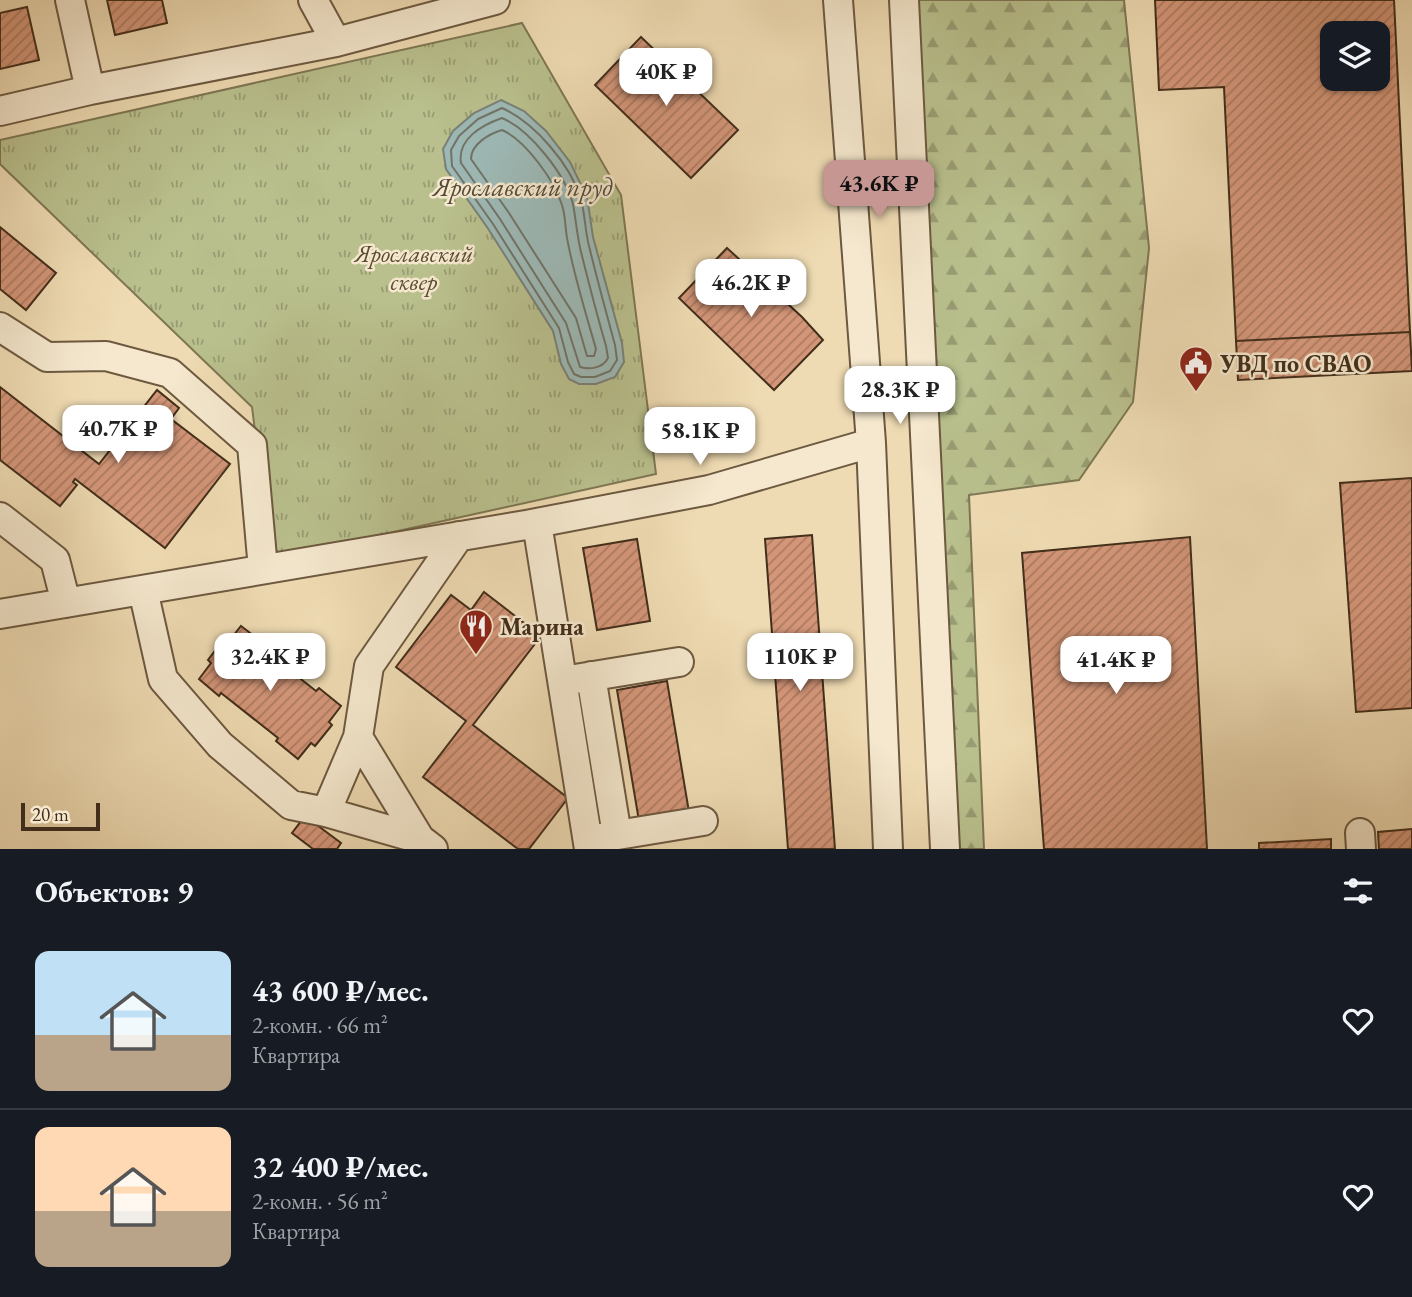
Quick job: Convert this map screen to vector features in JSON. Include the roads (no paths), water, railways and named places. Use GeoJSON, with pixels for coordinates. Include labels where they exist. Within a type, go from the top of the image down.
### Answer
{"type":"FeatureCollection","features":[{"type":"Feature","properties":{"kind":"street"},"geometry":{"type":"LineString","coordinates":[[70,0],[90,90]]}},
{"type":"Feature","properties":{"kind":"street"},"geometry":{"type":"LineString","coordinates":[[313,0],[336,42]]}},
{"type":"Feature","properties":{"kind":"street"},"geometry":{"type":"LineString","coordinates":[[0,110],[336,42],[495,0]]}},
{"type":"Feature","properties":{"kind":"street"},"geometry":{"type":"LineString","coordinates":[[838,0],[871,443],[888,849]]}},
{"type":"Feature","properties":{"kind":"street"},"geometry":{"type":"LineString","coordinates":[[904,0],[945,849]]}},
{"type":"Feature","properties":{"kind":"street"},"geometry":{"type":"LineString","coordinates":[[0,327],[47,357],[106,356],[170,373],[252,445],[263,569]]}},
{"type":"Feature","properties":{"kind":"street"},"geometry":{"type":"LineString","coordinates":[[0,614],[537,523],[709,490],[871,443]]}},
{"type":"Feature","properties":{"kind":"street"},"geometry":{"type":"LineString","coordinates":[[0,517],[55,560],[66,603]]}},
{"type":"Feature","properties":{"kind":"street"},"geometry":{"type":"LineString","coordinates":[[537,523],[588,844],[617,835],[703,821]]}},
{"type":"Feature","properties":{"kind":"street"},"geometry":{"type":"LineString","coordinates":[[326,812],[358,737],[369,666],[459,536]]}},
{"type":"Feature","properties":{"kind":"street"},"geometry":{"type":"LineString","coordinates":[[143,590],[163,679],[220,745],[291,805],[326,812],[427,844]]}},
{"type":"Feature","properties":{"kind":"street"},"geometry":{"type":"LineString","coordinates":[[562,681],[679,662]]}},
{"type":"Feature","properties":{"kind":"street"},"geometry":{"type":"LineString","coordinates":[[592,676],[617,835]]}},
{"type":"Feature","properties":{"kind":"street"},"geometry":{"type":"LineString","coordinates":[[358,737],[427,844]]}},
{"type":"Feature","properties":{"kind":"water","name":"Ярославский пруд"},"geometry":{"type":"Polygon","coordinates":[[[501,100],[524,111],[546,131],[570,162],[587,197],[593,237],[622,343],[624,362],[615,377],[596,384],[579,384],[569,379],[561,364],[553,331],[487,227],[446,169],[443,149],[453,131],[474,113],[501,100]]]}},
{"type":"Feature","properties":{"kind":"place","name":"УВД по СВАО"},"geometry":{"type":"Point","coordinates":[1196,393]}},
{"type":"Feature","properties":{"kind":"place","name":"Марина"},"geometry":{"type":"Point","coordinates":[476,656]}},
{"type":"Feature","properties":{"kind":"park label","name":"Ярославский сквер"},"geometry":{"type":"Point","coordinates":[414,267]}}]}
